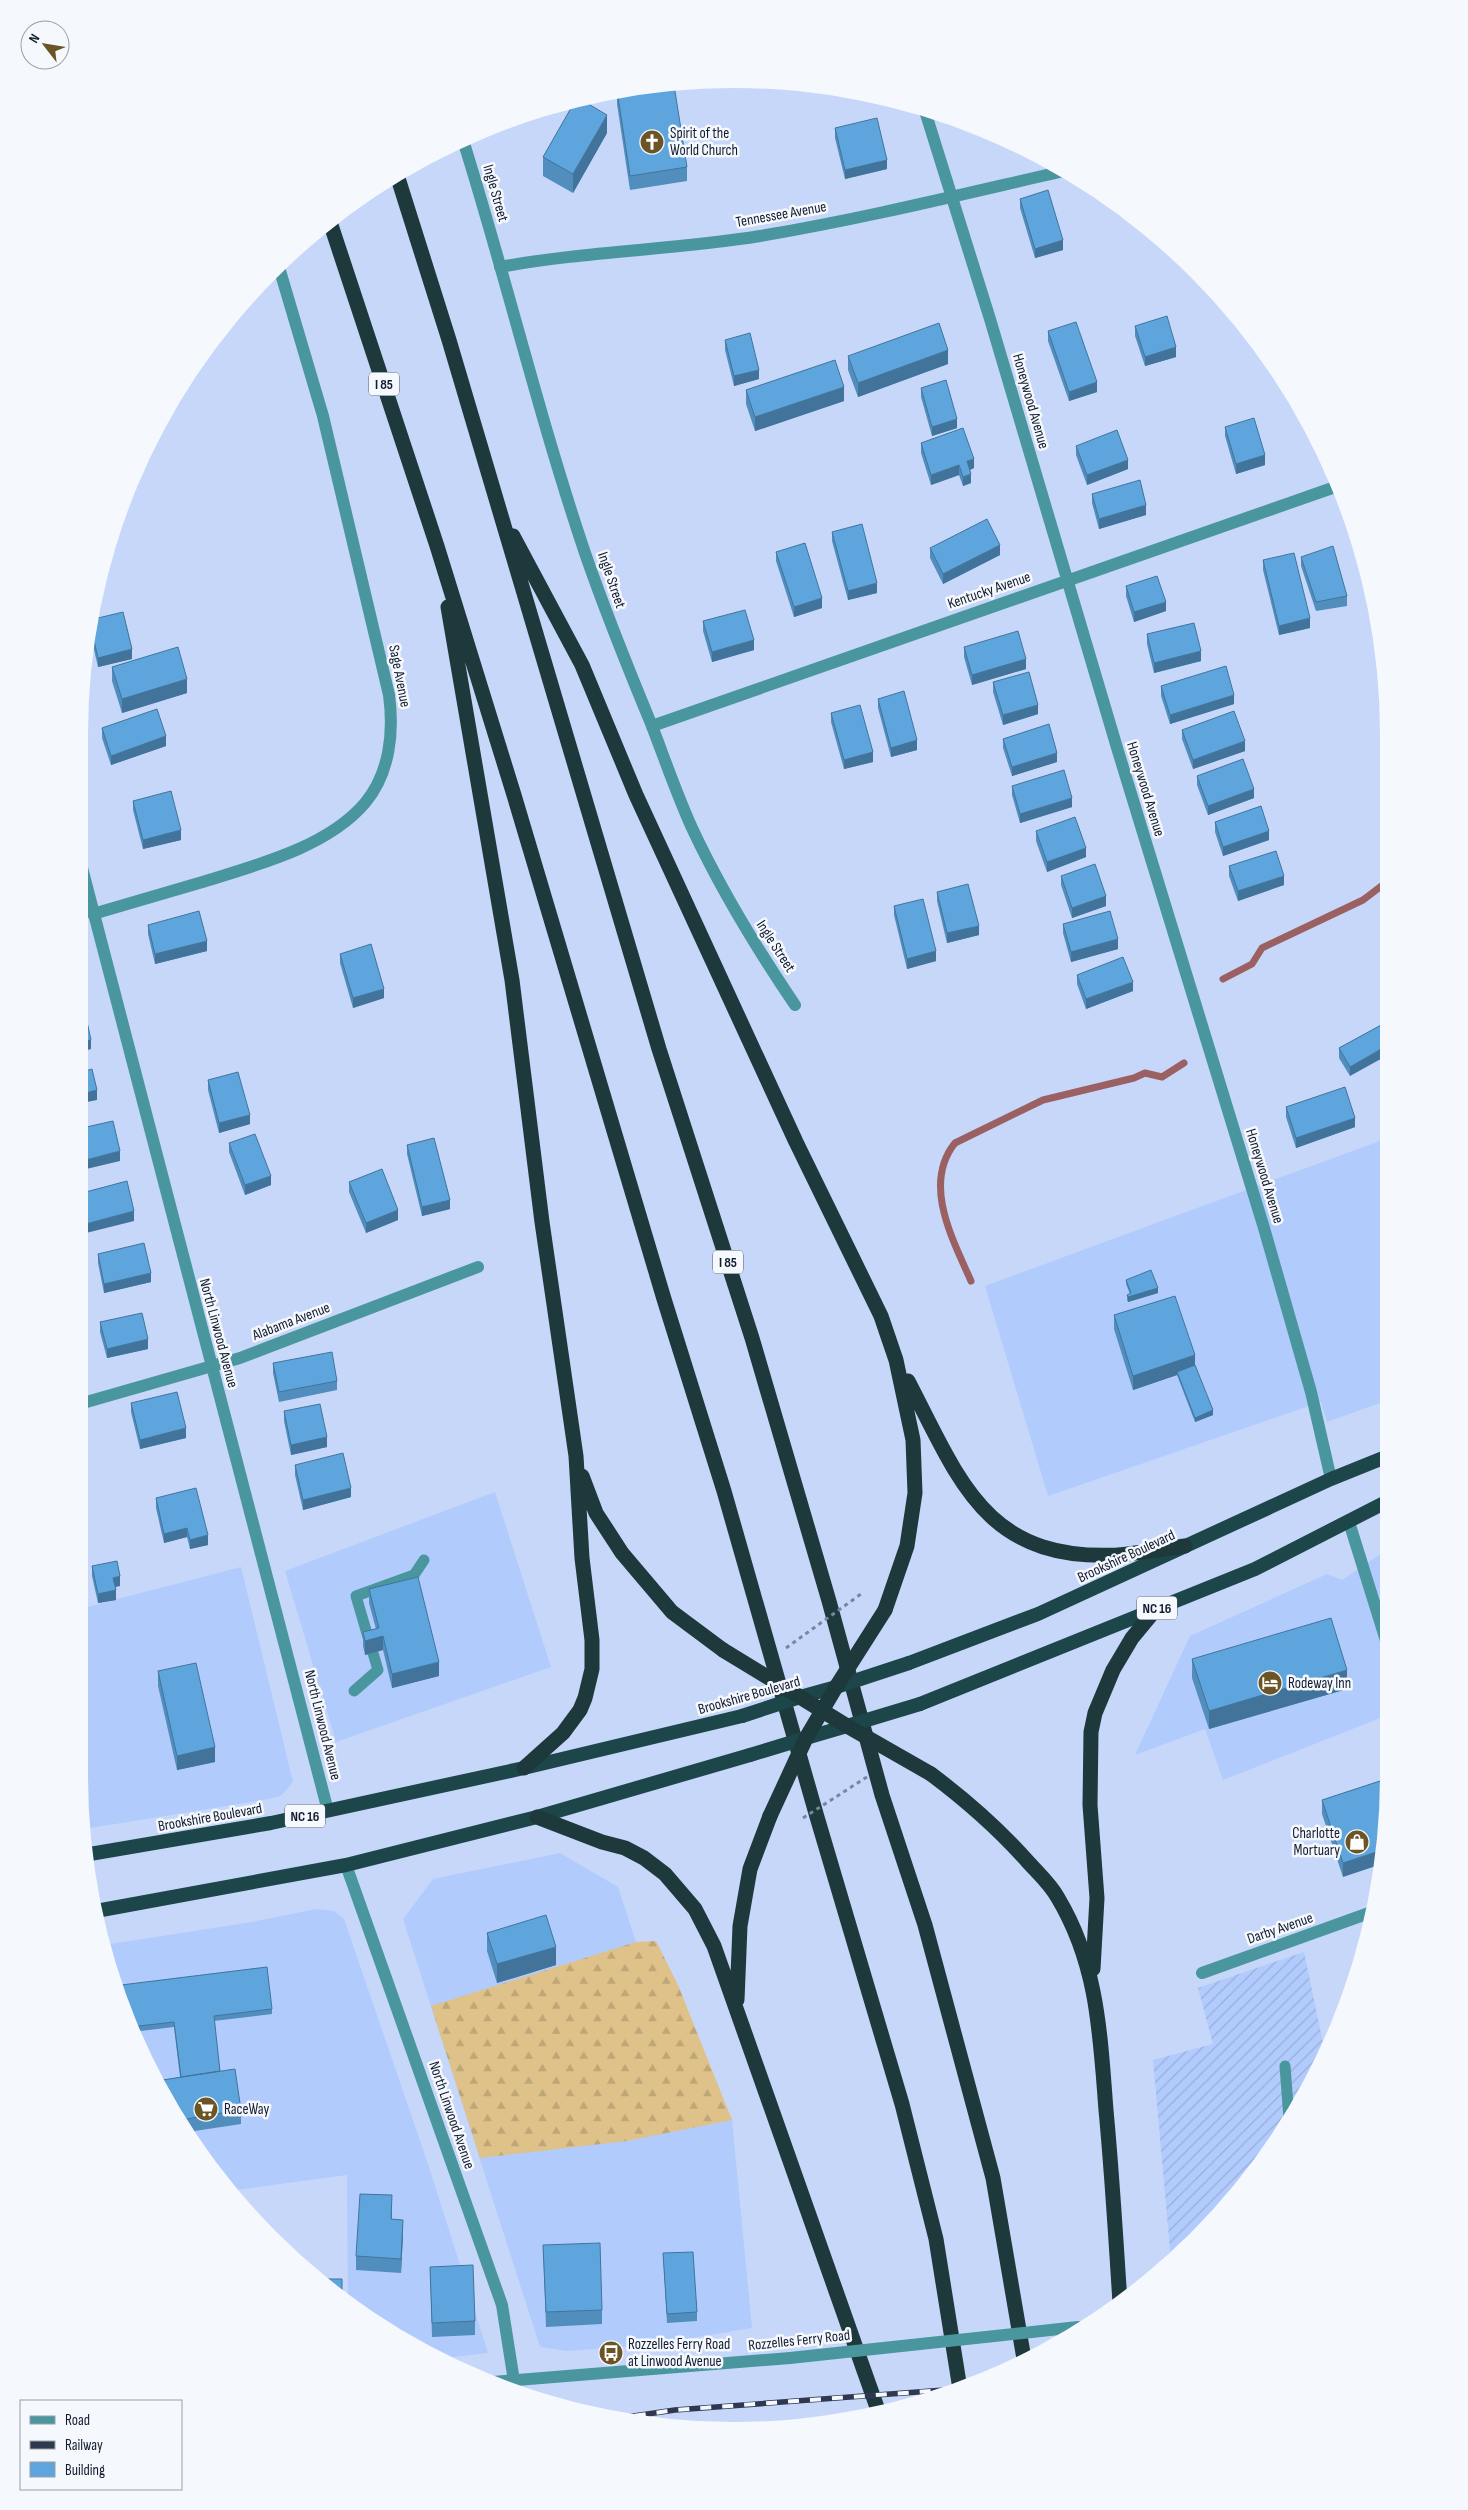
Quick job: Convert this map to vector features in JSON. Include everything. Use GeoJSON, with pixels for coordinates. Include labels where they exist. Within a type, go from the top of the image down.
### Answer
{"type":"FeatureCollection","features":[{"type":"Feature","properties":{"kind":"highway","name":"I 85"},"geometry":{"type":"LineString","coordinates":[[399,181],[450,340],[656,1039],[752,1338],[829,1601],[882,1795],[925,1925],[992,2178],[1023,2354]]}},
{"type":"Feature","properties":{"kind":"highway","name":"I 85"},"geometry":{"type":"LineString","coordinates":[[332,228],[437,546],[664,1299],[724,1491],[817,1817],[902,2104],[936,2239],[959,2382]]}},
{"type":"Feature","properties":{"kind":"highway"},"geometry":{"type":"LineString","coordinates":[[498,508],[582,665],[636,795],[796,1142],[881,1316],[896,1360],[913,1440],[915,1493],[907,1546],[885,1610],[806,1738],[770,1816],[750,1869],[740,1926],[738,2013]]}},
{"type":"Feature","properties":{"kind":"highway"},"geometry":{"type":"LineString","coordinates":[[437,546],[512,980],[542,1222],[576,1456],[582,1558],[592,1640],[592,1669],[580,1710],[563,1734],[524,1768]]}},
{"type":"Feature","properties":{"kind":"highway"},"geometry":{"type":"LineString","coordinates":[[896,1360],[956,1474],[975,1502],[1008,1532],[1040,1547],[1068,1552],[1117,1555],[1185,1546]]}},
{"type":"Feature","properties":{"kind":"highway"},"geometry":{"type":"LineString","coordinates":[[576,1456],[596,1513],[622,1553],[672,1612],[723,1650],[821,1711],[931,1774],[967,1801],[1009,1840],[1046,1880],[1057,1896],[1076,1929],[1087,1960],[1092,1983],[1104,2082],[1119,2295]]}},
{"type":"Feature","properties":{"kind":"highway","name":"Brookshire Boulevard"},"geometry":{"type":"LineString","coordinates":[[92,1854],[271,1823],[328,1811],[524,1768],[742,1716],[909,1663],[1038,1614],[1331,1479],[1380,1459]]}},
{"type":"Feature","properties":{"kind":"highway","name":"NC 16"},"geometry":{"type":"LineString","coordinates":[[102,1910],[346,1865],[537,1817],[920,1704],[1254,1570],[1380,1505]]}},
{"type":"Feature","properties":{"kind":"highway"},"geometry":{"type":"LineString","coordinates":[[1092,1983],[1097,1898],[1090,1805],[1091,1732],[1095,1713],[1113,1670],[1132,1638],[1156,1609]]}},
{"type":"Feature","properties":{"kind":"highway"},"geometry":{"type":"LineString","coordinates":[[537,1817],[602,1842],[626,1848],[665,1874],[695,1908],[714,1946],[877,2406]]}},
{"type":"Feature","properties":{"kind":"street","name":"Honeywood Avenue"},"geometry":{"type":"LineString","coordinates":[[927,118],[990,319],[1067,580],[1264,1228],[1311,1392],[1331,1479]]}},
{"type":"Feature","properties":{"kind":"street","name":"Ingle Street"},"geometry":{"type":"LineString","coordinates":[[465,147],[585,551],[612,629],[692,827],[725,892],[764,958],[795,1005]]}},
{"type":"Feature","properties":{"kind":"street","name":"Tennessee Avenue"},"geometry":{"type":"LineString","coordinates":[[500,267],[562,257],[759,236],[1055,173]]}},
{"type":"Feature","properties":{"kind":"street","name":"Sage Avenue"},"geometry":{"type":"LineString","coordinates":[[88,916],[249,867],[323,838],[346,822],[366,802],[380,778],[388,757],[391,741],[389,695],[323,416],[281,273]]}},
{"type":"Feature","properties":{"kind":"street","name":"Kentucky Avenue"},"geometry":{"type":"LineString","coordinates":[[652,726],[1331,488]]}},
{"type":"Feature","properties":{"kind":"street","name":"North Linwood Avenue"},"geometry":{"type":"LineString","coordinates":[[88,920],[275,1603],[328,1811]]}},
{"type":"Feature","properties":{"kind":"street","name":"Alabama Avenue"},"geometry":{"type":"LineString","coordinates":[[88,1401],[240,1358],[478,1267]]}},
{"type":"Feature","properties":{"kind":"street"},"geometry":{"type":"LineString","coordinates":[[1349,1522],[1380,1621]]}},
{"type":"Feature","properties":{"kind":"street","name":"North Linwood Avenue"},"geometry":{"type":"LineString","coordinates":[[346,1865],[502,2305],[514,2380]]}},
{"type":"Feature","properties":{"kind":"street","name":"Darby Avenue"},"geometry":{"type":"LineString","coordinates":[[1202,1973],[1365,1914]]}},
{"type":"Feature","properties":{"kind":"street","name":"Rozzelles Ferry Road"},"geometry":{"type":"LineString","coordinates":[[507,2381],[790,2358],[1070,2328]]}},
{"type":"Feature","properties":{"kind":"lane"},"geometry":{"type":"LineString","coordinates":[[354,1691],[378,1670],[356,1596],[414,1575],[424,1560]]}},
{"type":"Feature","properties":{"kind":"lane"},"geometry":{"type":"LineString","coordinates":[[1285,2066],[1288,2108]]}},
{"type":"Feature","properties":{"kind":"path"},"geometry":{"type":"LineString","coordinates":[[786,1648],[861,1594]]}},
{"type":"Feature","properties":{"kind":"path"},"geometry":{"type":"LineString","coordinates":[[802,1818],[870,1775]]}},
{"type":"Feature","properties":{"kind":"shaded area"},"geometry":{"type":"Polygon","coordinates":[[[1380,1141],[1380,1403],[1327,1422],[1321,1402],[1048,1496],[985,1286],[1380,1141]]]}},
{"type":"Feature","properties":{"kind":"shaded area"},"geometry":{"type":"Polygon","coordinates":[[[495,1492],[551,1667],[336,1742],[285,1571],[495,1492]]]}},
{"type":"Feature","properties":{"kind":"shaded area"},"geometry":{"type":"Polygon","coordinates":[[[1379,1555],[1380,1718],[1223,1780],[1205,1729],[1135,1755],[1190,1636],[1327,1574],[1342,1580],[1379,1555]]]}},
{"type":"Feature","properties":{"kind":"shaded area"},"geometry":{"type":"Polygon","coordinates":[[[241,1567],[293,1782],[281,1796],[90,1828],[88,1607],[241,1567]]]}},
{"type":"Feature","properties":{"kind":"shaded area"},"geometry":{"type":"Polygon","coordinates":[[[560,1853],[618,1887],[636,1942],[732,2120],[752,2328],[649,2345],[567,2351],[540,2347],[403,1919],[433,1879],[560,1853]]]}},
{"type":"Feature","properties":{"kind":"shaded area"},"geometry":{"type":"Polygon","coordinates":[[[316,1909],[334,1911],[344,1919],[429,2167],[488,2353],[451,2357],[411,2336],[348,2295],[347,2175],[238,2190],[196,2135],[174,2099],[154,2062],[137,2023],[122,1984],[110,1944],[252,1922],[316,1909]]]}},
{"type":"Feature","properties":{"kind":"shaded area"},"geometry":{"type":"Polygon","coordinates":[[[1304,1952],[1323,2042],[1294,2099],[1272,2135],[1247,2170],[1220,2202],[1170,2252],[1153,2060],[1213,2044],[1198,1988],[1304,1952]]]}},
{"type":"Feature","properties":{"kind":"green space"},"geometry":{"type":"Polygon","coordinates":[[[656,1941],[678,1985],[732,2120],[627,2141],[480,2158],[431,2006],[636,1942],[656,1941]]]}},
{"type":"Feature","properties":{"kind":"building","name":"Spirit of the World Church"},"geometry":{"type":"Polygon","coordinates":[[[675,91],[687,167],[630,176],[618,98],[675,91]]]}},
{"type":"Feature","properties":{"kind":"building"},"geometry":{"type":"Polygon","coordinates":[[[589,105],[607,115],[573,174],[543,157],[570,109],[589,105]]]}},
{"type":"Feature","properties":{"kind":"building"},"geometry":{"type":"Polygon","coordinates":[[[877,118],[887,160],[845,170],[835,128],[877,118]]]}},
{"type":"Feature","properties":{"kind":"building"},"geometry":{"type":"Polygon","coordinates":[[[1048,190],[1063,240],[1035,249],[1020,199],[1048,190]]]}},
{"type":"Feature","properties":{"kind":"building"},"geometry":{"type":"Polygon","coordinates":[[[1167,316],[1176,347],[1145,357],[1135,326],[1167,316]]]}},
{"type":"Feature","properties":{"kind":"building"},"geometry":{"type":"Polygon","coordinates":[[[1076,322],[1097,382],[1069,392],[1048,331],[1076,322]]]}},
{"type":"Feature","properties":{"kind":"building"},"geometry":{"type":"Polygon","coordinates":[[[939,323],[948,350],[858,383],[848,356],[939,323]]]}},
{"type":"Feature","properties":{"kind":"building"},"geometry":{"type":"Polygon","coordinates":[[[750,333],[759,370],[734,376],[725,340],[750,333]]]}},
{"type":"Feature","properties":{"kind":"building"},"geometry":{"type":"Polygon","coordinates":[[[835,360],[844,387],[755,417],[746,390],[835,360]]]}},
{"type":"Feature","properties":{"kind":"building"},"geometry":{"type":"Polygon","coordinates":[[[946,380],[957,419],[932,427],[921,388],[946,380]]]}},
{"type":"Feature","properties":{"kind":"building"},"geometry":{"type":"Polygon","coordinates":[[[1254,418],[1265,455],[1236,464],[1225,427],[1254,418]]]}},
{"type":"Feature","properties":{"kind":"building"},"geometry":{"type":"Polygon","coordinates":[[[963,428],[974,459],[967,461],[971,474],[963,477],[959,465],[931,475],[921,443],[963,428]]]}},
{"type":"Feature","properties":{"kind":"building"},"geometry":{"type":"Polygon","coordinates":[[[1117,430],[1128,460],[1087,475],[1076,446],[1117,430]]]}},
{"type":"Feature","properties":{"kind":"building"},"geometry":{"type":"Polygon","coordinates":[[[1140,480],[1146,505],[1099,519],[1092,494],[1140,480]]]}},
{"type":"Feature","properties":{"kind":"building"},"geometry":{"type":"Polygon","coordinates":[[[987,519],[1000,545],[943,574],[930,548],[987,519]]]}},
{"type":"Feature","properties":{"kind":"building"},"geometry":{"type":"Polygon","coordinates":[[[862,524],[877,583],[848,591],[832,532],[862,524]]]}},
{"type":"Feature","properties":{"kind":"building"},"geometry":{"type":"Polygon","coordinates":[[[805,543],[822,598],[794,607],[776,552],[805,543]]]}},
{"type":"Feature","properties":{"kind":"building"},"geometry":{"type":"Polygon","coordinates":[[[1333,546],[1347,596],[1316,602],[1301,557],[1333,546]]]}},
{"type":"Feature","properties":{"kind":"building"},"geometry":{"type":"Polygon","coordinates":[[[1294,553],[1310,618],[1279,626],[1263,560],[1294,553]]]}},
{"type":"Feature","properties":{"kind":"building"},"geometry":{"type":"Polygon","coordinates":[[[1157,576],[1166,602],[1134,612],[1126,586],[1157,576]]]}},
{"type":"Feature","properties":{"kind":"building"},"geometry":{"type":"Polygon","coordinates":[[[745,610],[754,640],[712,652],[703,621],[745,610]]]}},
{"type":"Feature","properties":{"kind":"building"},"geometry":{"type":"Polygon","coordinates":[[[123,612],[132,649],[98,658],[94,642],[98,618],[123,612]]]}},
{"type":"Feature","properties":{"kind":"building"},"geometry":{"type":"Polygon","coordinates":[[[1194,623],[1201,651],[1154,663],[1147,634],[1194,623]]]}},
{"type":"Feature","properties":{"kind":"building"},"geometry":{"type":"Polygon","coordinates":[[[1018,631],[1026,659],[972,675],[964,647],[1018,631]]]}},
{"type":"Feature","properties":{"kind":"building"},"geometry":{"type":"Polygon","coordinates":[[[178,647],[187,679],[122,699],[112,667],[178,647]]]}},
{"type":"Feature","properties":{"kind":"building"},"geometry":{"type":"Polygon","coordinates":[[[1226,666],[1234,695],[1170,715],[1161,686],[1226,666]]]}},
{"type":"Feature","properties":{"kind":"building"},"geometry":{"type":"Polygon","coordinates":[[[1029,672],[1038,705],[1003,715],[993,682],[1029,672]]]}},
{"type":"Feature","properties":{"kind":"building"},"geometry":{"type":"Polygon","coordinates":[[[904,691],[917,740],[891,748],[878,699],[904,691]]]}},
{"type":"Feature","properties":{"kind":"building"},"geometry":{"type":"Polygon","coordinates":[[[860,705],[873,752],[844,760],[831,713],[860,705]]]}},
{"type":"Feature","properties":{"kind":"building"},"geometry":{"type":"Polygon","coordinates":[[[157,709],[166,736],[111,756],[102,728],[157,709]]]}},
{"type":"Feature","properties":{"kind":"building"},"geometry":{"type":"Polygon","coordinates":[[[1234,711],[1245,741],[1193,760],[1182,730],[1234,711]]]}},
{"type":"Feature","properties":{"kind":"building"},"geometry":{"type":"Polygon","coordinates":[[[1049,724],[1057,753],[1012,767],[1003,739],[1049,724]]]}},
{"type":"Feature","properties":{"kind":"building"},"geometry":{"type":"Polygon","coordinates":[[[1243,759],[1254,789],[1208,806],[1197,776],[1243,759]]]}},
{"type":"Feature","properties":{"kind":"building"},"geometry":{"type":"Polygon","coordinates":[[[1064,770],[1072,798],[1020,814],[1012,786],[1064,770]]]}},
{"type":"Feature","properties":{"kind":"building"},"geometry":{"type":"Polygon","coordinates":[[[171,791],[181,830],[143,840],[133,801],[171,791]]]}},
{"type":"Feature","properties":{"kind":"building"},"geometry":{"type":"Polygon","coordinates":[[[1261,806],[1269,831],[1223,847],[1215,822],[1261,806]]]}},
{"type":"Feature","properties":{"kind":"building"},"geometry":{"type":"Polygon","coordinates":[[[1075,817],[1086,848],[1047,862],[1036,831],[1075,817]]]}},
{"type":"Feature","properties":{"kind":"building"},"geometry":{"type":"Polygon","coordinates":[[[1276,851],[1284,876],[1238,891],[1229,866],[1276,851]]]}},
{"type":"Feature","properties":{"kind":"building"},"geometry":{"type":"Polygon","coordinates":[[[1095,864],[1106,896],[1072,908],[1061,876],[1095,864]]]}},
{"type":"Feature","properties":{"kind":"building"},"geometry":{"type":"Polygon","coordinates":[[[968,884],[979,926],[947,933],[937,892],[968,884]]]}},
{"type":"Feature","properties":{"kind":"building"},"geometry":{"type":"Polygon","coordinates":[[[923,899],[936,951],[907,959],[894,906],[923,899]]]}},
{"type":"Feature","properties":{"kind":"building"},"geometry":{"type":"Polygon","coordinates":[[[199,911],[207,941],[155,954],[148,925],[199,911]]]}},
{"type":"Feature","properties":{"kind":"building"},"geometry":{"type":"Polygon","coordinates":[[[1110,911],[1118,939],[1071,952],[1063,924],[1110,911]]]}},
{"type":"Feature","properties":{"kind":"building"},"geometry":{"type":"Polygon","coordinates":[[[371,944],[384,989],[353,998],[340,954],[371,944]]]}},
{"type":"Feature","properties":{"kind":"building"},"geometry":{"type":"Polygon","coordinates":[[[1123,957],[1133,982],[1086,999],[1077,975],[1123,957]]]}},
{"type":"Feature","properties":{"kind":"building"},"geometry":{"type":"Polygon","coordinates":[[[88,1026],[91,1040],[88,1041],[88,1026]]]}},
{"type":"Feature","properties":{"kind":"building"},"geometry":{"type":"Polygon","coordinates":[[[1380,1026],[1380,1050],[1350,1067],[1339,1048],[1380,1026]]]}},
{"type":"Feature","properties":{"kind":"building"},"geometry":{"type":"Polygon","coordinates":[[[92,1069],[97,1090],[88,1092],[88,1070],[92,1069]]]}},
{"type":"Feature","properties":{"kind":"building"},"geometry":{"type":"Polygon","coordinates":[[[238,1072],[250,1115],[219,1123],[208,1080],[238,1072]]]}},
{"type":"Feature","properties":{"kind":"building"},"geometry":{"type":"Polygon","coordinates":[[[1345,1087],[1355,1118],[1296,1138],[1286,1107],[1345,1087]]]}},
{"type":"Feature","properties":{"kind":"building"},"geometry":{"type":"Polygon","coordinates":[[[113,1121],[120,1151],[88,1159],[88,1127],[113,1121]]]}},
{"type":"Feature","properties":{"kind":"building"},"geometry":{"type":"Polygon","coordinates":[[[255,1134],[271,1176],[245,1185],[229,1143],[255,1134]]]}},
{"type":"Feature","properties":{"kind":"building"},"geometry":{"type":"Polygon","coordinates":[[[434,1138],[450,1200],[422,1207],[407,1145],[434,1138]]]}},
{"type":"Feature","properties":{"kind":"building"},"geometry":{"type":"Polygon","coordinates":[[[382,1169],[398,1210],[366,1223],[349,1182],[382,1169]]]}},
{"type":"Feature","properties":{"kind":"building"},"geometry":{"type":"Polygon","coordinates":[[[127,1181],[134,1211],[88,1223],[88,1191],[127,1181]]]}},
{"type":"Feature","properties":{"kind":"building"},"geometry":{"type":"Polygon","coordinates":[[[144,1243],[151,1273],[104,1284],[98,1254],[144,1243]]]}},
{"type":"Feature","properties":{"kind":"building"},"geometry":{"type":"Polygon","coordinates":[[[1151,1270],[1158,1288],[1128,1297],[1127,1295],[1131,1293],[1126,1280],[1151,1270]]]}},
{"type":"Feature","properties":{"kind":"building"},"geometry":{"type":"Polygon","coordinates":[[[1175,1296],[1195,1355],[1133,1376],[1114,1315],[1175,1296]]]}},
{"type":"Feature","properties":{"kind":"building"},"geometry":{"type":"Polygon","coordinates":[[[142,1313],[148,1339],[107,1349],[100,1322],[142,1313]]]}},
{"type":"Feature","properties":{"kind":"building"},"geometry":{"type":"Polygon","coordinates":[[[332,1352],[337,1381],[279,1392],[273,1363],[332,1352]]]}},
{"type":"Feature","properties":{"kind":"building"},"geometry":{"type":"Polygon","coordinates":[[[1195,1365],[1213,1410],[1195,1418],[1177,1372],[1195,1365]]]}},
{"type":"Feature","properties":{"kind":"building"},"geometry":{"type":"Polygon","coordinates":[[[177,1392],[186,1428],[140,1440],[131,1403],[177,1392]]]}},
{"type":"Feature","properties":{"kind":"building"},"geometry":{"type":"Polygon","coordinates":[[[320,1404],[327,1437],[291,1445],[284,1411],[320,1404]]]}},
{"type":"Feature","properties":{"kind":"building"},"geometry":{"type":"Polygon","coordinates":[[[343,1453],[351,1488],[303,1500],[295,1465],[343,1453]]]}},
{"type":"Feature","properties":{"kind":"building"},"geometry":{"type":"Polygon","coordinates":[[[196,1488],[208,1535],[190,1540],[187,1528],[164,1534],[156,1498],[196,1488]]]}},
{"type":"Feature","properties":{"kind":"building"},"geometry":{"type":"Polygon","coordinates":[[[117,1561],[120,1576],[113,1578],[116,1590],[98,1594],[92,1566],[117,1561]]]}},
{"type":"Feature","properties":{"kind":"building"},"geometry":{"type":"Polygon","coordinates":[[[418,1577],[439,1662],[392,1674],[383,1636],[365,1641],[363,1632],[379,1628],[369,1589],[418,1577]]]}},
{"type":"Feature","properties":{"kind":"building","name":"Rodeway Inn"},"geometry":{"type":"Polygon","coordinates":[[[1331,1618],[1347,1670],[1209,1711],[1192,1659],[1331,1618]]]}},
{"type":"Feature","properties":{"kind":"building"},"geometry":{"type":"Polygon","coordinates":[[[196,1663],[215,1747],[177,1756],[158,1671],[196,1663]]]}},
{"type":"Feature","properties":{"kind":"building","name":"Charlotte Mortuary"},"geometry":{"type":"Polygon","coordinates":[[[1380,1781],[1376,1852],[1343,1863],[1322,1800],[1380,1781]]]}},
{"type":"Feature","properties":{"kind":"building"},"geometry":{"type":"Polygon","coordinates":[[[546,1915],[556,1947],[497,1964],[487,1933],[546,1915]]]}},
{"type":"Feature","properties":{"kind":"building"},"geometry":{"type":"Polygon","coordinates":[[[267,1967],[272,2009],[214,2016],[220,2071],[181,2077],[174,2022],[138,2026],[122,1985],[267,1967]]]}},
{"type":"Feature","properties":{"kind":"building","name":"RaceWay"},"geometry":{"type":"Polygon","coordinates":[[[235,2069],[241,2110],[186,2119],[164,2080],[235,2069]]]}},
{"type":"Feature","properties":{"kind":"building"},"geometry":{"type":"Polygon","coordinates":[[[360,2194],[392,2195],[391,2219],[403,2220],[401,2259],[356,2256],[360,2194]]]}},
{"type":"Feature","properties":{"kind":"building"},"geometry":{"type":"Polygon","coordinates":[[[600,2243],[602,2310],[546,2312],[543,2245],[600,2243]]]}},
{"type":"Feature","properties":{"kind":"building"},"geometry":{"type":"Polygon","coordinates":[[[693,2252],[697,2312],[667,2314],[663,2253],[693,2252]]]}},
{"type":"Feature","properties":{"kind":"building"},"geometry":{"type":"Polygon","coordinates":[[[473,2265],[475,2321],[432,2323],[430,2267],[473,2265]]]}},
{"type":"Feature","properties":{"kind":"building"},"geometry":{"type":"Polygon","coordinates":[[[328,2279],[342,2279],[342,2290],[328,2279]]]}},
{"type":"Feature","properties":{"kind":"waterway"},"geometry":{"type":"LineString","coordinates":[[1223,979],[1252,964],[1262,948],[1363,900],[1380,887]]}},
{"type":"Feature","properties":{"kind":"waterway"},"geometry":{"type":"LineString","coordinates":[[971,1281],[949,1230],[941,1194],[941,1176],[945,1159],[955,1143],[1043,1100],[1134,1078],[1145,1073],[1162,1077],[1184,1063]]}},
{"type":"Feature","properties":{"kind":"railway"},"geometry":{"type":"LineString","coordinates":[[639,2415],[675,2410],[932,2391]]}},
{"type":"Feature","properties":{"kind":"place","name":"Spirit of the World Church"},"geometry":{"type":"Point","coordinates":[652,142]}},
{"type":"Feature","properties":{"kind":"place","name":"Rodeway Inn"},"geometry":{"type":"Point","coordinates":[1270,1683]}},
{"type":"Feature","properties":{"kind":"place","name":"Charlotte Mortuary"},"geometry":{"type":"Point","coordinates":[1357,1842]}},
{"type":"Feature","properties":{"kind":"place","name":"RaceWay"},"geometry":{"type":"Point","coordinates":[206,2109]}},
{"type":"Feature","properties":{"kind":"place","name":"Rozzelles Ferry Road at Linwood Avenue"},"geometry":{"type":"Point","coordinates":[611,2353]}}]}
